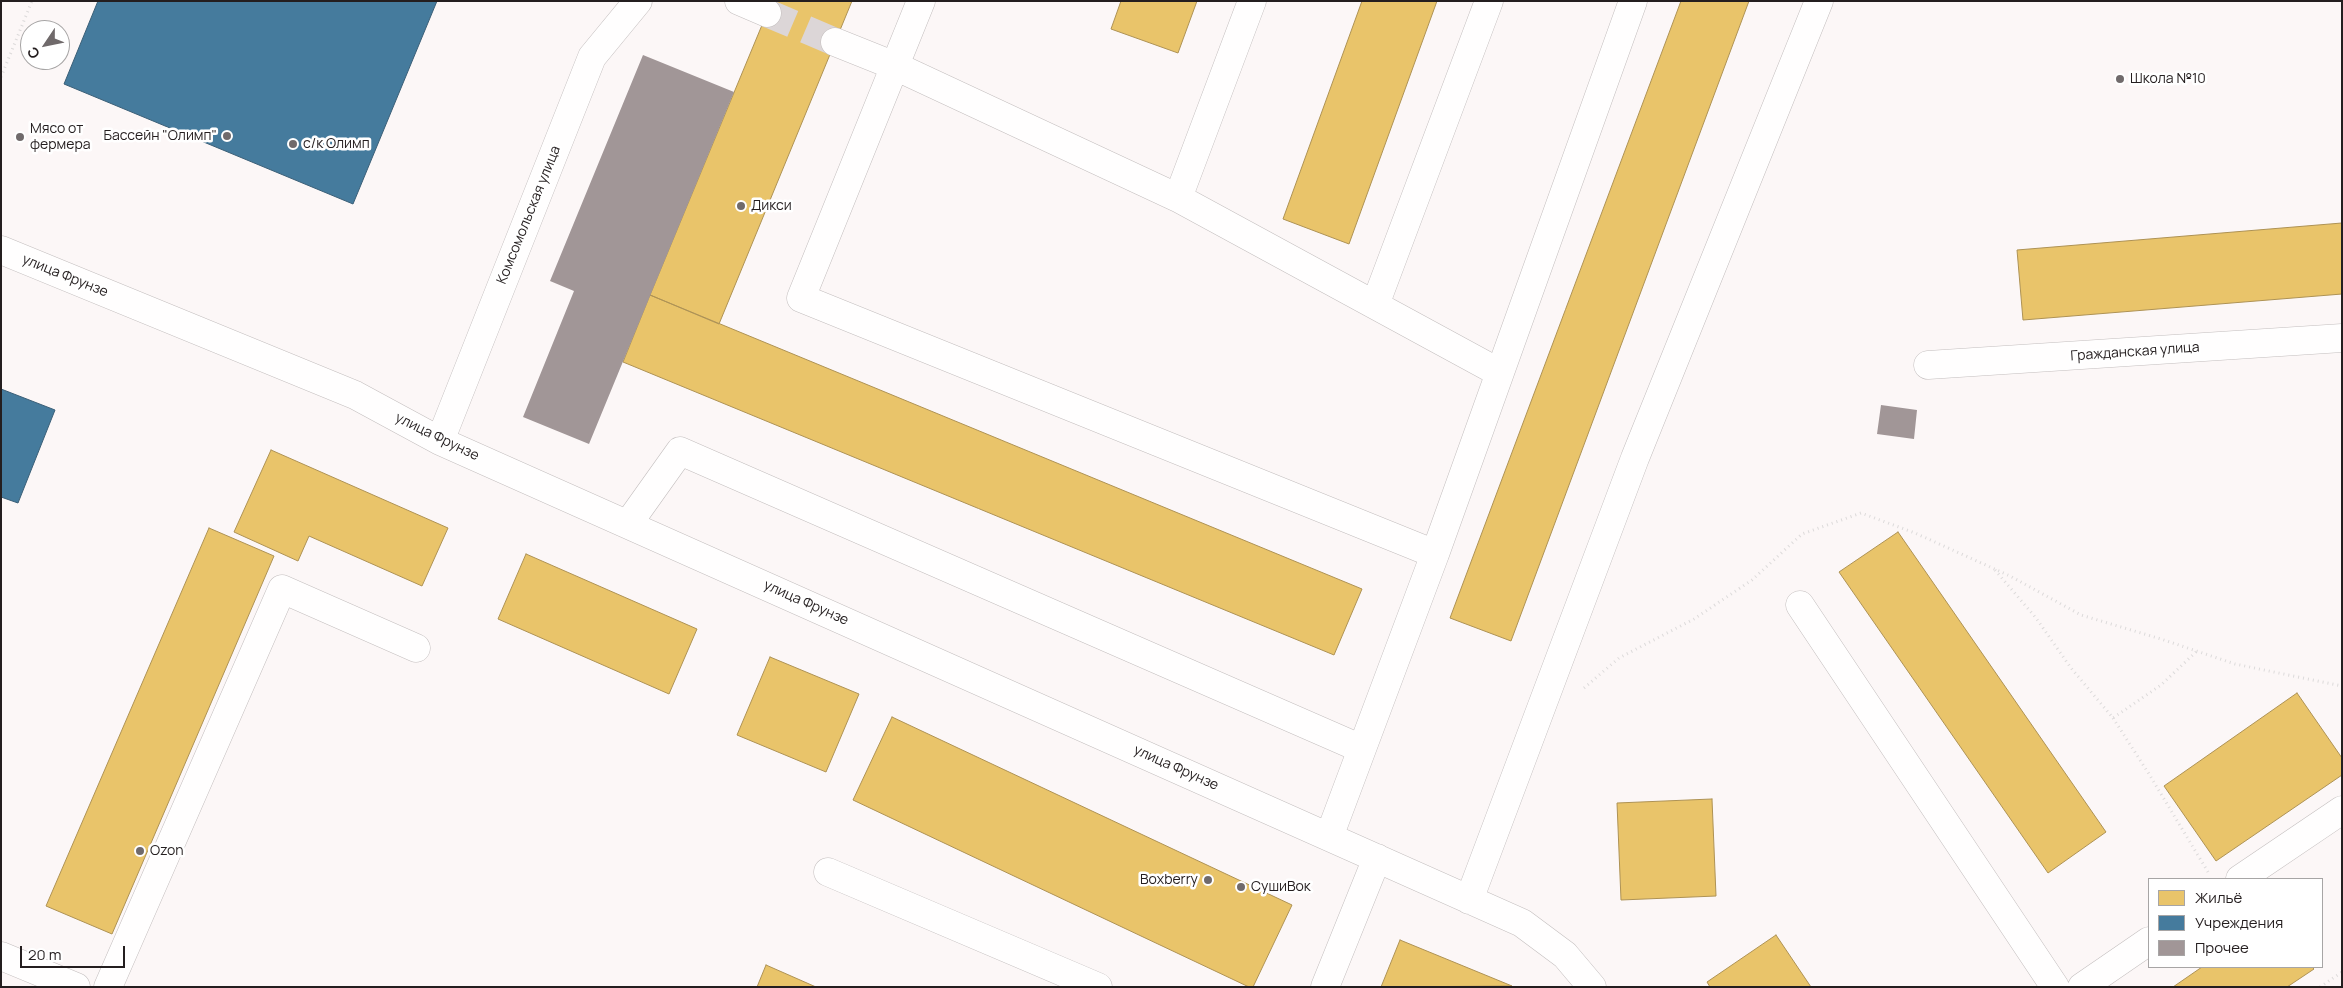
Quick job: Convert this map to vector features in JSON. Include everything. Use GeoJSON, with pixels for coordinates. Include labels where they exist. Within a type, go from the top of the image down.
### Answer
{"type":"FeatureCollection","features":[{"type":"Feature","properties":{"kind":"street","name":"Комсомольская улица"},"geometry":{"type":"LineString","coordinates":[[440,441],[592,57],[638,1]]}},
{"type":"Feature","properties":{"kind":"street"},"geometry":{"type":"LineString","coordinates":[[739,1],[767,13]]}},
{"type":"Feature","properties":{"kind":"street"},"geometry":{"type":"LineString","coordinates":[[921,1],[801,298],[1435,554]]}},
{"type":"Feature","properties":{"kind":"street"},"geometry":{"type":"LineString","coordinates":[[1178,198],[1252,1]]}},
{"type":"Feature","properties":{"kind":"street"},"geometry":{"type":"LineString","coordinates":[[1376,305],[1489,1]]}},
{"type":"Feature","properties":{"kind":"street"},"geometry":{"type":"LineString","coordinates":[[1329,837],[1435,554],[1633,1]]}},
{"type":"Feature","properties":{"kind":"street"},"geometry":{"type":"LineString","coordinates":[[1469,900],[1635,458],[1819,1]]}},
{"type":"Feature","properties":{"kind":"street"},"geometry":{"type":"LineString","coordinates":[[835,42],[895,66],[1178,198],[1500,372]]}},
{"type":"Feature","properties":{"kind":"street","name":"улица Фрунзе"},"geometry":{"type":"LineString","coordinates":[[1,250],[355,395],[440,441],[1522,923],[1565,955],[1592,987]]}},
{"type":"Feature","properties":{"kind":"street","name":"Гражданская улица"},"geometry":{"type":"LineString","coordinates":[[1928,365],[2342,338]]}},
{"type":"Feature","properties":{"kind":"street"},"geometry":{"type":"LineString","coordinates":[[628,524],[680,451],[1362,749]]}},
{"type":"Feature","properties":{"kind":"street"},"geometry":{"type":"LineString","coordinates":[[108,987],[282,589],[416,648]]}},
{"type":"Feature","properties":{"kind":"street"},"geometry":{"type":"LineString","coordinates":[[1800,605],[2055,987]]}},
{"type":"Feature","properties":{"kind":"street"},"geometry":{"type":"LineString","coordinates":[[2241,878],[2342,810]]}},
{"type":"Feature","properties":{"kind":"street"},"geometry":{"type":"LineString","coordinates":[[1325,987],[1377,858]]}},
{"type":"Feature","properties":{"kind":"street"},"geometry":{"type":"LineString","coordinates":[[828,872],[1098,987]]}},
{"type":"Feature","properties":{"kind":"street"},"geometry":{"type":"LineString","coordinates":[[2082,987],[2148,942]]}},
{"type":"Feature","properties":{"kind":"street"},"geometry":{"type":"LineString","coordinates":[[1,956],[76,987]]}},
{"type":"Feature","properties":{"kind":"path"},"geometry":{"type":"LineString","coordinates":[[1,77],[32,1]]}},
{"type":"Feature","properties":{"kind":"path"},"geometry":{"type":"LineString","coordinates":[[1580,690],[1619,658],[1694,619],[1752,580],[1802,534],[1861,514],[1915,533],[1994,569],[2080,615],[2235,664],[2342,686]]}},
{"type":"Feature","properties":{"kind":"path"},"geometry":{"type":"LineString","coordinates":[[1994,569],[2036,618],[2071,668],[2113,718],[2150,774],[2212,878]]}},
{"type":"Feature","properties":{"kind":"path"},"geometry":{"type":"LineString","coordinates":[[2113,718],[2161,685],[2197,651]]}},
{"type":"Feature","properties":{"kind":"path"},"geometry":{"type":"LineString","coordinates":[[2320,987],[2342,972]]}},
{"type":"Feature","properties":{"kind":"building: Жильё"},"geometry":{"type":"Polygon","coordinates":[[[772,1],[852,1],[719,324],[650,295],[772,1]]]}},
{"type":"Feature","properties":{"kind":"building: Жильё"},"geometry":{"type":"Polygon","coordinates":[[[1121,1],[1197,1],[1178,53],[1111,29],[1121,1]]]}},
{"type":"Feature","properties":{"kind":"building: Жильё"},"geometry":{"type":"Polygon","coordinates":[[[1362,1],[1437,1],[1349,244],[1283,219],[1362,1]]]}},
{"type":"Feature","properties":{"kind":"building: Жильё"},"geometry":{"type":"Polygon","coordinates":[[[1681,1],[1749,1],[1511,641],[1450,618],[1681,1]]]}},
{"type":"Feature","properties":{"kind":"building: Жильё"},"geometry":{"type":"Polygon","coordinates":[[[2342,223],[2342,294],[2023,320],[2017,250],[2342,223]]]}},
{"type":"Feature","properties":{"kind":"building: Жильё"},"geometry":{"type":"Polygon","coordinates":[[[650,295],[1362,589],[1334,655],[623,362],[650,295]]]}},
{"type":"Feature","properties":{"kind":"building: Жильё"},"geometry":{"type":"Polygon","coordinates":[[[271,450],[448,528],[422,586],[309,536],[298,561],[234,532],[271,450]]]}},
{"type":"Feature","properties":{"kind":"building: Жильё"},"geometry":{"type":"Polygon","coordinates":[[[209,528],[274,556],[112,934],[46,906],[209,528]]]}},
{"type":"Feature","properties":{"kind":"building: Жильё"},"geometry":{"type":"Polygon","coordinates":[[[1898,532],[2106,832],[2048,873],[1839,572],[1898,532]]]}},
{"type":"Feature","properties":{"kind":"building: Жильё"},"geometry":{"type":"Polygon","coordinates":[[[526,554],[697,629],[669,694],[498,619],[526,554]]]}},
{"type":"Feature","properties":{"kind":"building: Жильё"},"geometry":{"type":"Polygon","coordinates":[[[770,657],[859,694],[826,772],[737,735],[770,657]]]}},
{"type":"Feature","properties":{"kind":"building: Жильё"},"geometry":{"type":"Polygon","coordinates":[[[2297,693],[2342,758],[2342,775],[2216,861],[2164,786],[2297,693]]]}},
{"type":"Feature","properties":{"kind":"building: Жильё"},"geometry":{"type":"Polygon","coordinates":[[[892,717],[1292,905],[1253,987],[1249,987],[853,800],[892,717]]]}},
{"type":"Feature","properties":{"kind":"building: Жильё"},"geometry":{"type":"Polygon","coordinates":[[[1712,799],[1716,896],[1621,900],[1617,803],[1712,799]]]}},
{"type":"Feature","properties":{"kind":"building: Жильё"},"geometry":{"type":"Polygon","coordinates":[[[1776,935],[1811,987],[1710,987],[1707,982],[1776,935]]]}},
{"type":"Feature","properties":{"kind":"building: Жильё"},"geometry":{"type":"Polygon","coordinates":[[[1400,940],[1512,986],[1381,987],[1400,940]]]}},
{"type":"Feature","properties":{"kind":"building: Жильё"},"geometry":{"type":"Polygon","coordinates":[[[766,965],[816,987],[757,987],[766,965]]]}},
{"type":"Feature","properties":{"kind":"building: Жильё"},"geometry":{"type":"Polygon","coordinates":[[[2201,968],[2314,969],[2287,987],[2173,987],[2201,968]]]}},
{"type":"Feature","properties":{"kind":"building: Учреждения","name":"с/к Олимп"},"geometry":{"type":"Polygon","coordinates":[[[98,1],[437,1],[353,204],[64,84],[98,1]]]}},
{"type":"Feature","properties":{"kind":"building: Учреждения"},"geometry":{"type":"Polygon","coordinates":[[[1,389],[55,410],[18,503],[1,497],[1,389]]]}},
{"type":"Feature","properties":{"kind":"building: Прочее"},"geometry":{"type":"Polygon","coordinates":[[[643,55],[734,92],[589,444],[523,417],[574,291],[550,281],[643,55]]]}},
{"type":"Feature","properties":{"kind":"building: Прочее"},"geometry":{"type":"Polygon","coordinates":[[[1881,405],[1917,410],[1914,439],[1877,434],[1881,405]]]}},
{"type":"Feature","properties":{"kind":"tunnel"},"geometry":{"type":"LineString","coordinates":[[767,13],[835,42]]}},
{"type":"Feature","properties":{"kind":"place","name":"Школа №10"},"geometry":{"type":"Point","coordinates":[2120,79]}},
{"type":"Feature","properties":{"kind":"place","name":"Бассейн \"Олимп\""},"geometry":{"type":"Point","coordinates":[227,136]}},
{"type":"Feature","properties":{"kind":"place","name":"Мясо от фермера"},"geometry":{"type":"Point","coordinates":[20,137]}},
{"type":"Feature","properties":{"kind":"place","name":"с/к Олимп"},"geometry":{"type":"Point","coordinates":[293,144]}},
{"type":"Feature","properties":{"kind":"place","name":"Дикси"},"geometry":{"type":"Point","coordinates":[741,206]}},
{"type":"Feature","properties":{"kind":"place","name":"Ozon"},"geometry":{"type":"Point","coordinates":[140,851]}},
{"type":"Feature","properties":{"kind":"place","name":"Boxberry"},"geometry":{"type":"Point","coordinates":[1208,880]}},
{"type":"Feature","properties":{"kind":"place","name":"СушиВок"},"geometry":{"type":"Point","coordinates":[1241,887]}}]}
